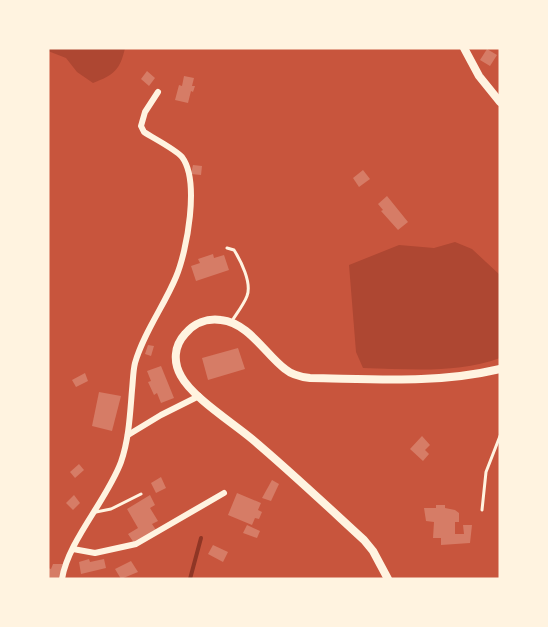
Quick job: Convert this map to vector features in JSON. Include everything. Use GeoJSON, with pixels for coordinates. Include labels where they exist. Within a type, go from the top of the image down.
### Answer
{"type":"FeatureCollection","features":[{"type":"Feature","properties":{"kind":"main road"},"geometry":{"type":"LineString","coordinates":[[464,48],[479,76],[500,102]]}},
{"type":"Feature","properties":{"kind":"main road"},"geometry":{"type":"LineString","coordinates":[[388,579],[373,551],[364,540],[254,441],[198,396],[182,378],[177,366],[178,344],[191,327],[212,319],[232,322],[246,331],[285,370],[297,376],[424,380],[470,376],[500,369]]}},
{"type":"Feature","properties":{"kind":"street"},"geometry":{"type":"LineString","coordinates":[[62,579],[65,563],[121,463],[128,435],[134,366],[139,350],[177,276],[189,223],[190,182],[181,156],[144,132],[141,126],[145,112],[158,92]]}},
{"type":"Feature","properties":{"kind":"street"},"geometry":{"type":"LineString","coordinates":[[128,435],[198,396]]}},
{"type":"Feature","properties":{"kind":"street"},"geometry":{"type":"LineString","coordinates":[[73,549],[95,553],[136,544],[224,494]]}},
{"type":"Feature","properties":{"kind":"lane"},"geometry":{"type":"LineString","coordinates":[[227,248],[234,250],[239,257],[249,286],[248,295],[232,322]]}},
{"type":"Feature","properties":{"kind":"lane"},"geometry":{"type":"LineString","coordinates":[[482,510],[486,472],[500,436]]}},
{"type":"Feature","properties":{"kind":"lane"},"geometry":{"type":"LineString","coordinates":[[95,513],[111,509],[141,494]]}},
{"type":"Feature","properties":{"kind":"shaded area"},"geometry":{"type":"Polygon","coordinates":[[[48,48],[125,48],[121,62],[115,71],[93,83],[77,72],[66,58],[48,51],[48,48]]]}},
{"type":"Feature","properties":{"kind":"shaded area"},"geometry":{"type":"Polygon","coordinates":[[[455,242],[472,249],[500,275],[500,358],[449,368],[363,368],[356,352],[349,265],[399,245],[434,248],[455,242]]]}},
{"type":"Feature","properties":{"kind":"building"},"geometry":{"type":"Polygon","coordinates":[[[487,49],[497,55],[490,66],[480,60],[487,49]]]}},
{"type":"Feature","properties":{"kind":"building"},"geometry":{"type":"Polygon","coordinates":[[[147,71],[155,78],[149,86],[141,79],[147,71]]]}},
{"type":"Feature","properties":{"kind":"building"},"geometry":{"type":"Polygon","coordinates":[[[184,76],[194,78],[192,86],[195,86],[188,103],[175,100],[184,76]]]}},
{"type":"Feature","properties":{"kind":"building"},"geometry":{"type":"Polygon","coordinates":[[[193,165],[202,166],[201,175],[191,174],[193,165]]]}},
{"type":"Feature","properties":{"kind":"building"},"geometry":{"type":"Polygon","coordinates":[[[363,170],[370,179],[359,187],[353,178],[363,170]]]}},
{"type":"Feature","properties":{"kind":"building"},"geometry":{"type":"Polygon","coordinates":[[[387,196],[408,222],[398,230],[381,211],[383,210],[378,204],[387,196]]]}},
{"type":"Feature","properties":{"kind":"building"},"geometry":{"type":"Polygon","coordinates":[[[213,254],[214,258],[224,255],[229,270],[196,281],[191,266],[200,263],[198,259],[213,254]]]}},
{"type":"Feature","properties":{"kind":"building"},"geometry":{"type":"Polygon","coordinates":[[[148,345],[154,346],[151,356],[145,354],[148,345]]]}},
{"type":"Feature","properties":{"kind":"building"},"geometry":{"type":"Polygon","coordinates":[[[238,348],[245,369],[208,380],[202,358],[238,348]]]}},
{"type":"Feature","properties":{"kind":"building"},"geometry":{"type":"Polygon","coordinates":[[[161,366],[174,398],[161,403],[157,393],[154,395],[148,382],[151,381],[147,371],[161,366]]]}},
{"type":"Feature","properties":{"kind":"building"},"geometry":{"type":"Polygon","coordinates":[[[85,373],[88,381],[76,387],[72,380],[85,373]]]}},
{"type":"Feature","properties":{"kind":"building"},"geometry":{"type":"Polygon","coordinates":[[[99,392],[121,396],[112,431],[92,426],[99,392]]]}},
{"type":"Feature","properties":{"kind":"building"},"geometry":{"type":"Polygon","coordinates":[[[422,436],[430,445],[425,450],[429,454],[423,461],[410,449],[422,436]]]}},
{"type":"Feature","properties":{"kind":"building"},"geometry":{"type":"Polygon","coordinates":[[[79,464],[84,470],[75,478],[70,472],[79,464]]]}},
{"type":"Feature","properties":{"kind":"building"},"geometry":{"type":"Polygon","coordinates":[[[161,477],[166,488],[156,493],[151,483],[161,477]]]}},
{"type":"Feature","properties":{"kind":"building"},"geometry":{"type":"Polygon","coordinates":[[[272,480],[279,484],[271,501],[262,498],[272,480]]]}},
{"type":"Feature","properties":{"kind":"building"},"geometry":{"type":"Polygon","coordinates":[[[237,493],[261,503],[258,510],[262,512],[259,519],[255,518],[252,525],[228,515],[237,493]]]}},
{"type":"Feature","properties":{"kind":"building"},"geometry":{"type":"Polygon","coordinates":[[[74,495],[80,503],[73,510],[66,503],[74,495]]]}},
{"type":"Feature","properties":{"kind":"building"},"geometry":{"type":"Polygon","coordinates":[[[150,495],[155,505],[150,508],[158,521],[152,524],[156,530],[134,543],[128,534],[138,528],[127,509],[150,495]]]}},
{"type":"Feature","properties":{"kind":"building"},"geometry":{"type":"Polygon","coordinates":[[[436,505],[445,505],[445,508],[459,513],[459,522],[455,522],[455,534],[464,534],[463,525],[472,525],[470,543],[441,545],[441,538],[433,538],[434,522],[426,521],[424,508],[436,508],[436,505]]]}},
{"type":"Feature","properties":{"kind":"building"},"geometry":{"type":"Polygon","coordinates":[[[247,525],[260,531],[257,538],[243,533],[247,525]]]}},
{"type":"Feature","properties":{"kind":"building"},"geometry":{"type":"Polygon","coordinates":[[[213,545],[228,552],[223,562],[208,554],[213,545]]]}},
{"type":"Feature","properties":{"kind":"building"},"geometry":{"type":"Polygon","coordinates":[[[89,559],[90,562],[104,559],[106,568],[81,574],[79,562],[89,559]]]}},
{"type":"Feature","properties":{"kind":"building"},"geometry":{"type":"Polygon","coordinates":[[[131,561],[138,572],[121,579],[115,569],[131,561]]]}},
{"type":"Feature","properties":{"kind":"building"},"geometry":{"type":"Polygon","coordinates":[[[53,564],[63,564],[60,579],[48,579],[48,568],[51,569],[53,564]]]}},
{"type":"Feature","properties":{"kind":"waterway"},"geometry":{"type":"LineString","coordinates":[[190,579],[201,538]]}}]}
